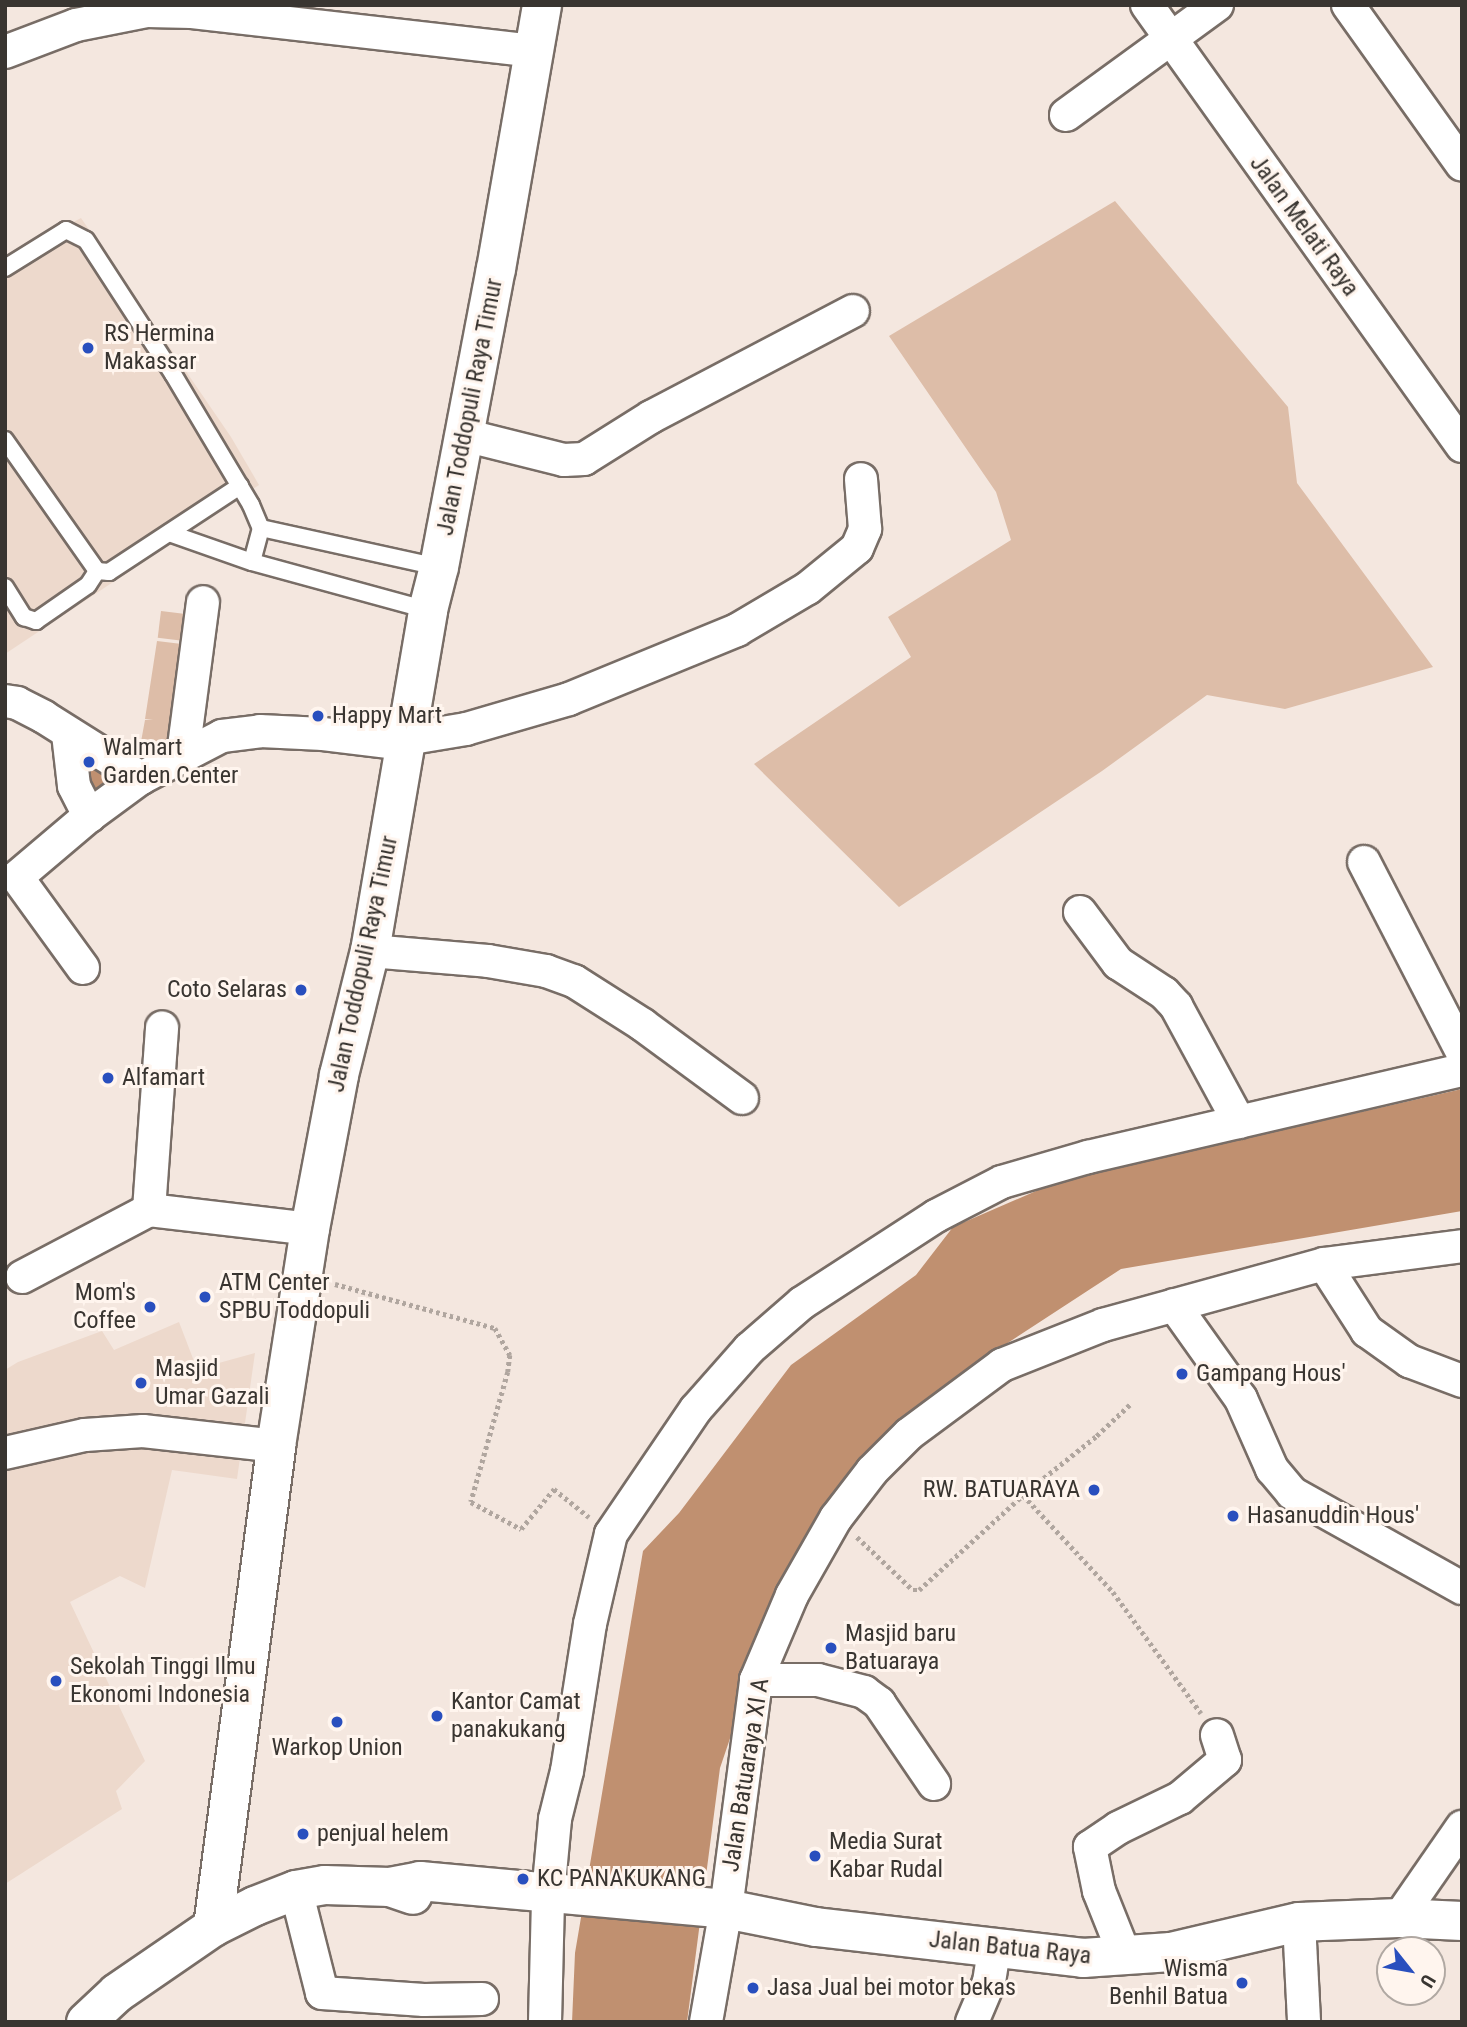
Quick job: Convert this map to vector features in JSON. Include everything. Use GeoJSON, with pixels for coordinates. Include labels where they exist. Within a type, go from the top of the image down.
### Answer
{"type":"FeatureCollection","features":[{"type":"Feature","properties":{"kind":"main road","name":"Jalan Toddopuli Raya Timur"},"geometry":{"type":"LineString","coordinates":[[213,1927],[276,1446],[310,1230],[339,1075],[370,951],[428,610],[439,567],[464,435],[542,5]]}},
{"type":"Feature","properties":{"kind":"main road","name":"Jalan Batua Raya"},"geometry":{"type":"LineString","coordinates":[[296,1890],[325,1885],[390,1887],[423,1898],[555,1903],[766,1918],[816,1927],[1083,1958],[1171,1952],[1299,1922],[1399,1918],[1462,1921]]}},
{"type":"Feature","properties":{"kind":"main road"},"geometry":{"type":"LineString","coordinates":[[86,2022],[117,1993],[213,1927],[296,1890]]}},
{"type":"Feature","properties":{"kind":"street","name":"Jalan Melati Raya"},"geometry":{"type":"LineString","coordinates":[[1147,5],[1462,446]]}},
{"type":"Feature","properties":{"kind":"street"},"geometry":{"type":"LineString","coordinates":[[1066,115],[1217,5]]}},
{"type":"Feature","properties":{"kind":"street"},"geometry":{"type":"LineString","coordinates":[[1348,5],[1462,165]]}},
{"type":"Feature","properties":{"kind":"street"},"geometry":{"type":"LineString","coordinates":[[5,52],[76,25],[147,11],[192,12],[533,51]]}},
{"type":"Feature","properties":{"kind":"street"},"geometry":{"type":"LineString","coordinates":[[464,435],[564,460],[584,459],[651,418],[853,311]]}},
{"type":"Feature","properties":{"kind":"street"},"geometry":{"type":"LineString","coordinates":[[83,968],[11,881],[89,816],[141,778],[183,754],[228,735],[276,731],[406,742],[466,729],[569,699],[737,630],[807,587],[857,548],[865,528],[861,479]]}},
{"type":"Feature","properties":{"kind":"street"},"geometry":{"type":"LineString","coordinates":[[183,754],[203,602]]}},
{"type":"Feature","properties":{"kind":"street"},"geometry":{"type":"LineString","coordinates":[[191,696],[210,723],[228,735]]}},
{"type":"Feature","properties":{"kind":"street"},"geometry":{"type":"LineString","coordinates":[[5,701],[17,703],[44,717],[141,778]]}},
{"type":"Feature","properties":{"kind":"street"},"geometry":{"type":"LineString","coordinates":[[68,734],[74,786],[89,816]]}},
{"type":"Feature","properties":{"kind":"street"},"geometry":{"type":"LineString","coordinates":[[1364,862],[1462,1052]]}},
{"type":"Feature","properties":{"kind":"street"},"geometry":{"type":"LineString","coordinates":[[1080,912],[1118,963],[1164,993],[1176,1006],[1239,1122]]}},
{"type":"Feature","properties":{"kind":"street"},"geometry":{"type":"LineString","coordinates":[[370,951],[488,961],[546,971],[574,981],[643,1025],[742,1098]]}},
{"type":"Feature","properties":{"kind":"street"},"geometry":{"type":"LineString","coordinates":[[149,1210],[162,1027]]}},
{"type":"Feature","properties":{"kind":"street"},"geometry":{"type":"LineString","coordinates":[[545,2022],[555,1903],[555,1819],[567,1771],[590,1624],[611,1534],[696,1409],[750,1349],[802,1303],[936,1216],[1002,1182],[1088,1157],[1462,1070]]}},
{"type":"Feature","properties":{"kind":"street"},"geometry":{"type":"LineString","coordinates":[[22,1277],[149,1210],[310,1230]]}},
{"type":"Feature","properties":{"kind":"street","name":"Jalan Batuaraya XI A"},"geometry":{"type":"LineString","coordinates":[[706,2022],[757,1680],[792,1595],[836,1518],[872,1471],[909,1434],[1002,1365],[1103,1325],[1324,1265],[1462,1246]]}},
{"type":"Feature","properties":{"kind":"street"},"geometry":{"type":"LineString","coordinates":[[1324,1265],[1367,1331],[1409,1361],[1462,1381]]}},
{"type":"Feature","properties":{"kind":"street"},"geometry":{"type":"LineString","coordinates":[[1174,1305],[1241,1399],[1272,1469],[1287,1488],[1306,1502],[1462,1588]]}},
{"type":"Feature","properties":{"kind":"street"},"geometry":{"type":"LineString","coordinates":[[5,1452],[85,1435],[143,1431],[276,1446]]}},
{"type":"Feature","properties":{"kind":"street"},"geometry":{"type":"LineString","coordinates":[[757,1680],[818,1680],[864,1692],[879,1703],[934,1784]]}},
{"type":"Feature","properties":{"kind":"street"},"geometry":{"type":"LineString","coordinates":[[1125,1956],[1099,1891],[1090,1847],[1118,1828],[1180,1798],[1225,1760],[1217,1735]]}},
{"type":"Feature","properties":{"kind":"street"},"geometry":{"type":"LineString","coordinates":[[1399,1918],[1462,1827]]}},
{"type":"Feature","properties":{"kind":"street"},"geometry":{"type":"LineString","coordinates":[[296,1890],[322,1993],[424,2000],[482,1999]]}},
{"type":"Feature","properties":{"kind":"street"},"geometry":{"type":"LineString","coordinates":[[1299,1922],[1304,2022]]}},
{"type":"Feature","properties":{"kind":"street"},"geometry":{"type":"LineString","coordinates":[[972,2022],[989,1982],[995,1946]]}},
{"type":"Feature","properties":{"kind":"lane"},"geometry":{"type":"LineString","coordinates":[[5,268],[66,229],[86,240],[173,374],[240,486],[261,528],[252,562]]}},
{"type":"Feature","properties":{"kind":"lane"},"geometry":{"type":"LineString","coordinates":[[5,440],[97,571]]}},
{"type":"Feature","properties":{"kind":"lane"},"geometry":{"type":"LineString","coordinates":[[97,571],[109,572],[240,486]]}},
{"type":"Feature","properties":{"kind":"lane"},"geometry":{"type":"LineString","coordinates":[[261,528],[439,567]]}},
{"type":"Feature","properties":{"kind":"lane"},"geometry":{"type":"LineString","coordinates":[[169,533],[252,562],[428,610]]}},
{"type":"Feature","properties":{"kind":"lane"},"geometry":{"type":"LineString","coordinates":[[5,587],[24,617],[36,621],[88,585],[97,571]]}},
{"type":"Feature","properties":{"kind":"path"},"geometry":{"type":"LineString","coordinates":[[304,1275],[495,1328],[510,1355],[508,1372],[471,1502],[521,1529],[554,1489],[611,1534]]}},
{"type":"Feature","properties":{"kind":"path"},"geometry":{"type":"LineString","coordinates":[[836,1518],[914,1590],[919,1590],[1023,1495],[1096,1437],[1130,1405]]}},
{"type":"Feature","properties":{"kind":"path"},"geometry":{"type":"LineString","coordinates":[[1023,1495],[1113,1592],[1217,1735]]}},
{"type":"Feature","properties":{"kind":"shaded area"},"geometry":{"type":"Polygon","coordinates":[[[1115,201],[1288,407],[1297,483],[1433,667],[1285,709],[1207,695],[1102,771],[899,907],[754,764],[911,657],[888,617],[1011,540],[996,492],[889,336],[1115,201]]]}},
{"type":"Feature","properties":{"kind":"shaded area","name":"RS Hermina Makassar"},"geometry":{"type":"Polygon","coordinates":[[[81,218],[231,437],[259,485],[5,654],[5,258],[81,218]]]}},
{"type":"Feature","properties":{"kind":"shaded area"},"geometry":{"type":"Polygon","coordinates":[[[161,611],[194,615],[190,642],[158,638],[161,611]]]}},
{"type":"Feature","properties":{"kind":"shaded area"},"geometry":{"type":"Polygon","coordinates":[[[157,641],[190,645],[173,752],[140,747],[145,720],[153,720],[145,719],[157,641]]]}},
{"type":"Feature","properties":{"kind":"shaded area","name":"Walmart Garden Center"},"geometry":{"type":"Polygon","coordinates":[[[75,746],[130,778],[91,807],[75,746]]]}},
{"type":"Feature","properties":{"kind":"shaded area"},"geometry":{"type":"Polygon","coordinates":[[[1462,1089],[1462,1211],[1121,1269],[983,1359],[858,1459],[776,1603],[720,1768],[687,2022],[572,2022],[575,1953],[643,1551],[679,1513],[791,1365],[916,1275],[953,1227],[1059,1181],[1462,1089]]]}},
{"type":"Feature","properties":{"kind":"shaded area","name":"Sekolah Tinggi Ilmu Ekonomi Indonesia"},"geometry":{"type":"Polygon","coordinates":[[[179,1322],[197,1369],[255,1353],[237,1479],[172,1470],[145,1588],[120,1576],[70,1602],[145,1761],[116,1791],[122,1809],[5,1884],[5,1370],[18,1362],[102,1331],[114,1350],[179,1322]]]}},
{"type":"Feature","properties":{"kind":"place","name":"RS Hermina Makassar"},"geometry":{"type":"Point","coordinates":[88,348]}},
{"type":"Feature","properties":{"kind":"place","name":"Happy Mart"},"geometry":{"type":"Point","coordinates":[318,716]}},
{"type":"Feature","properties":{"kind":"place","name":"Walmart Garden Center"},"geometry":{"type":"Point","coordinates":[89,762]}},
{"type":"Feature","properties":{"kind":"place","name":"Coto Selaras"},"geometry":{"type":"Point","coordinates":[301,990]}},
{"type":"Feature","properties":{"kind":"place","name":"Alfamart"},"geometry":{"type":"Point","coordinates":[108,1078]}},
{"type":"Feature","properties":{"kind":"place","name":"ATM Center SPBU Toddopuli"},"geometry":{"type":"Point","coordinates":[205,1297]}},
{"type":"Feature","properties":{"kind":"place","name":"Mom's Coffee"},"geometry":{"type":"Point","coordinates":[150,1307]}},
{"type":"Feature","properties":{"kind":"place","name":"Gampang Hous'"},"geometry":{"type":"Point","coordinates":[1182,1374]}},
{"type":"Feature","properties":{"kind":"place","name":"Masjid Umar Gazali"},"geometry":{"type":"Point","coordinates":[141,1383]}},
{"type":"Feature","properties":{"kind":"place","name":"RW. BATUARAYA"},"geometry":{"type":"Point","coordinates":[1094,1490]}},
{"type":"Feature","properties":{"kind":"place","name":"Hasanuddin Hous'"},"geometry":{"type":"Point","coordinates":[1233,1516]}},
{"type":"Feature","properties":{"kind":"place","name":"Masjid baru Batuaraya"},"geometry":{"type":"Point","coordinates":[831,1648]}},
{"type":"Feature","properties":{"kind":"place","name":"Sekolah Tinggi Ilmu Ekonomi Indonesia"},"geometry":{"type":"Point","coordinates":[56,1681]}},
{"type":"Feature","properties":{"kind":"place","name":"Kantor Camat panakukang"},"geometry":{"type":"Point","coordinates":[437,1716]}},
{"type":"Feature","properties":{"kind":"place","name":"Warkop Union"},"geometry":{"type":"Point","coordinates":[337,1722]}},
{"type":"Feature","properties":{"kind":"place","name":"penjual helem"},"geometry":{"type":"Point","coordinates":[303,1834]}},
{"type":"Feature","properties":{"kind":"place","name":"Media Surat Kabar Rudal"},"geometry":{"type":"Point","coordinates":[815,1856]}},
{"type":"Feature","properties":{"kind":"place","name":"KC PANAKUKANG"},"geometry":{"type":"Point","coordinates":[523,1879]}},
{"type":"Feature","properties":{"kind":"place","name":"Wisma Benhil Batua"},"geometry":{"type":"Point","coordinates":[1242,1983]}},
{"type":"Feature","properties":{"kind":"place","name":"Jasa Jual bei motor bekas"},"geometry":{"type":"Point","coordinates":[753,1988]}}]}
